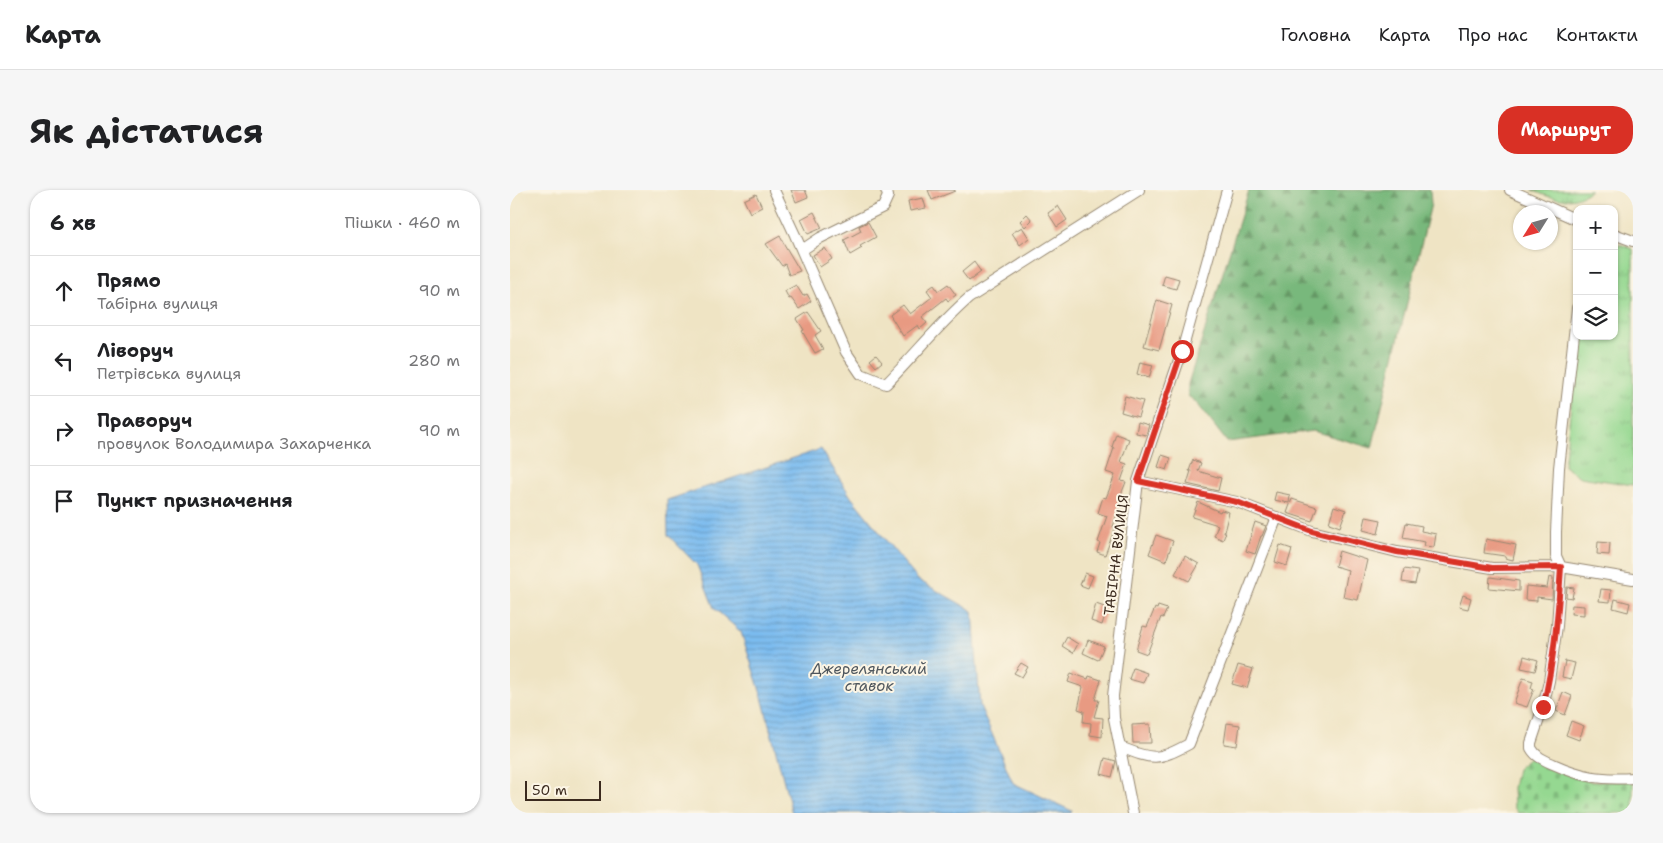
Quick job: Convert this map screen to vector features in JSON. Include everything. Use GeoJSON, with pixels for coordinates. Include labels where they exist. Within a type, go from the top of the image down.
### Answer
{"type":"FeatureCollection","features":[{"type":"Feature","properties":{"kind":"street"},"geometry":{"type":"LineString","coordinates":[[774,190],[846,352],[861,374],[886,384],[912,358],[947,316],[968,298],[1139,190]]}},
{"type":"Feature","properties":{"kind":"street"},"geometry":{"type":"LineString","coordinates":[[802,250],[820,238],[883,207],[888,196],[886,190]]}},
{"type":"Feature","properties":{"kind":"street","name":"ТАБІРНА ВУЛИЦЯ"},"geometry":{"type":"LineString","coordinates":[[1134,813],[1114,718],[1113,696],[1138,481],[1182,351],[1227,190]]}},
{"type":"Feature","properties":{"kind":"street"},"geometry":{"type":"LineString","coordinates":[[1510,190],[1573,218]]}},
{"type":"Feature","properties":{"kind":"street"},"geometry":{"type":"LineString","coordinates":[[1618,235],[1633,241]]}},
{"type":"Feature","properties":{"kind":"street"},"geometry":{"type":"LineString","coordinates":[[1573,340],[1559,468],[1556,556],[1561,567],[1557,626],[1549,681],[1531,748],[1541,759],[1583,776],[1613,779],[1633,778]]}},
{"type":"Feature","properties":{"kind":"street"},"geometry":{"type":"LineString","coordinates":[[1138,481],[1237,502],[1312,531],[1397,552],[1492,568],[1561,567],[1633,578]]}},
{"type":"Feature","properties":{"kind":"street"},"geometry":{"type":"LineString","coordinates":[[1120,747],[1145,757],[1166,756],[1189,744],[1277,517]]}},
{"type":"Feature","properties":{"kind":"green space"},"geometry":{"type":"Polygon","coordinates":[[[1249,190],[1430,190],[1431,204],[1372,448],[1313,431],[1227,442],[1196,402],[1188,396],[1188,384],[1249,190]]]}},
{"type":"Feature","properties":{"kind":"green space"},"geometry":{"type":"Polygon","coordinates":[[[1532,190],[1591,190],[1577,198],[1562,199],[1532,190]]]}},
{"type":"Feature","properties":{"kind":"green space"},"geometry":{"type":"Polygon","coordinates":[[[1618,245],[1623,245],[1633,249],[1633,485],[1580,477],[1564,466],[1579,340],[1618,340],[1618,245]]]}},
{"type":"Feature","properties":{"kind":"green space"},"geometry":{"type":"Polygon","coordinates":[[[1530,757],[1571,776],[1593,782],[1633,781],[1633,813],[1518,813],[1514,807],[1513,788],[1517,769],[1530,757]]]}},
{"type":"Feature","properties":{"kind":"water","name":"Джерелянський ставок"},"geometry":{"type":"Polygon","coordinates":[[[821,449],[851,497],[918,580],[973,611],[980,706],[1013,783],[1072,811],[1071,813],[792,813],[762,697],[741,632],[714,608],[697,565],[668,535],[667,500],[821,449]]]}},
{"type":"Feature","properties":{"kind":"building"},"geometry":{"type":"Polygon","coordinates":[[[791,190],[805,190],[808,197],[796,202],[791,190]]]}},
{"type":"Feature","properties":{"kind":"building"},"geometry":{"type":"Polygon","coordinates":[[[928,190],[955,190],[955,191],[932,200],[928,190]]]}},
{"type":"Feature","properties":{"kind":"building"},"geometry":{"type":"Polygon","coordinates":[[[756,194],[762,207],[750,213],[744,200],[756,194]]]}},
{"type":"Feature","properties":{"kind":"building"},"geometry":{"type":"Polygon","coordinates":[[[923,198],[926,208],[910,211],[908,201],[923,198]]]}},
{"type":"Feature","properties":{"kind":"building"},"geometry":{"type":"Polygon","coordinates":[[[1058,206],[1067,220],[1057,227],[1048,213],[1058,206]]]}},
{"type":"Feature","properties":{"kind":"building"},"geometry":{"type":"Polygon","coordinates":[[[814,212],[822,228],[808,234],[801,219],[814,212]]]}},
{"type":"Feature","properties":{"kind":"building"},"geometry":{"type":"Polygon","coordinates":[[[1027,214],[1032,220],[1025,227],[1020,221],[1027,214]]]}},
{"type":"Feature","properties":{"kind":"building"},"geometry":{"type":"Polygon","coordinates":[[[868,222],[876,237],[860,246],[862,248],[850,255],[844,240],[861,231],[859,226],[868,222]]]}},
{"type":"Feature","properties":{"kind":"building"},"geometry":{"type":"Polygon","coordinates":[[[1022,227],[1029,238],[1020,245],[1012,233],[1022,227]]]}},
{"type":"Feature","properties":{"kind":"building"},"geometry":{"type":"Polygon","coordinates":[[[780,236],[800,271],[789,275],[785,264],[782,266],[766,244],[780,236]]]}},
{"type":"Feature","properties":{"kind":"building"},"geometry":{"type":"Polygon","coordinates":[[[825,248],[832,259],[820,267],[813,255],[825,248]]]}},
{"type":"Feature","properties":{"kind":"building"},"geometry":{"type":"Polygon","coordinates":[[[974,262],[981,272],[969,281],[962,272],[974,262]]]}},
{"type":"Feature","properties":{"kind":"building"},"geometry":{"type":"Polygon","coordinates":[[[1165,275],[1179,279],[1176,289],[1162,285],[1165,275]]]}},
{"type":"Feature","properties":{"kind":"building"},"geometry":{"type":"Polygon","coordinates":[[[948,284],[956,295],[948,301],[946,298],[922,317],[927,323],[920,329],[918,325],[903,336],[890,315],[903,305],[910,314],[932,297],[927,290],[934,285],[938,291],[948,284]]]}},
{"type":"Feature","properties":{"kind":"building"},"geometry":{"type":"Polygon","coordinates":[[[796,285],[803,296],[807,294],[811,301],[799,309],[791,298],[789,299],[785,291],[796,285]]]}},
{"type":"Feature","properties":{"kind":"building"},"geometry":{"type":"Polygon","coordinates":[[[1157,300],[1172,305],[1159,350],[1144,346],[1157,300]]]}},
{"type":"Feature","properties":{"kind":"building"},"geometry":{"type":"Polygon","coordinates":[[[808,312],[821,331],[815,335],[823,349],[815,353],[797,319],[808,312]]]}},
{"type":"Feature","properties":{"kind":"building"},"geometry":{"type":"Polygon","coordinates":[[[876,355],[882,362],[876,367],[870,360],[876,355]]]}},
{"type":"Feature","properties":{"kind":"building"},"geometry":{"type":"Polygon","coordinates":[[[1140,362],[1153,365],[1149,378],[1137,374],[1140,362]]]}},
{"type":"Feature","properties":{"kind":"building"},"geometry":{"type":"Polygon","coordinates":[[[1125,396],[1143,401],[1138,417],[1121,412],[1125,396]]]}},
{"type":"Feature","properties":{"kind":"building"},"geometry":{"type":"Polygon","coordinates":[[[1138,422],[1149,425],[1146,435],[1136,433],[1138,422]]]}},
{"type":"Feature","properties":{"kind":"building"},"geometry":{"type":"Polygon","coordinates":[[[1116,434],[1129,439],[1121,462],[1127,464],[1121,481],[1126,482],[1118,502],[1120,503],[1113,527],[1115,528],[1105,555],[1097,552],[1100,543],[1098,542],[1107,516],[1098,513],[1103,497],[1106,498],[1115,475],[1106,472],[1114,448],[1112,447],[1116,434]]]}},
{"type":"Feature","properties":{"kind":"building"},"geometry":{"type":"Polygon","coordinates":[[[1162,455],[1171,458],[1167,470],[1158,467],[1162,455]]]}},
{"type":"Feature","properties":{"kind":"building"},"geometry":{"type":"Polygon","coordinates":[[[1193,460],[1201,463],[1198,471],[1221,478],[1218,491],[1187,484],[1193,460]]]}},
{"type":"Feature","properties":{"kind":"building"},"geometry":{"type":"Polygon","coordinates":[[[1276,492],[1290,495],[1289,503],[1274,500],[1276,492]]]}},
{"type":"Feature","properties":{"kind":"building"},"geometry":{"type":"Polygon","coordinates":[[[1292,499],[1317,507],[1312,521],[1287,513],[1292,499]]]}},
{"type":"Feature","properties":{"kind":"building"},"geometry":{"type":"Polygon","coordinates":[[[1198,502],[1220,512],[1221,510],[1229,512],[1223,540],[1214,536],[1218,525],[1192,517],[1198,502]]]}},
{"type":"Feature","properties":{"kind":"building"},"geometry":{"type":"Polygon","coordinates":[[[1334,506],[1346,510],[1340,527],[1329,523],[1334,506]]]}},
{"type":"Feature","properties":{"kind":"building"},"geometry":{"type":"Polygon","coordinates":[[[1366,517],[1381,520],[1378,534],[1363,530],[1366,517]]]}},
{"type":"Feature","properties":{"kind":"building"},"geometry":{"type":"Polygon","coordinates":[[[1255,522],[1266,526],[1255,554],[1246,551],[1255,522]]]}},
{"type":"Feature","properties":{"kind":"building"},"geometry":{"type":"Polygon","coordinates":[[[1406,523],[1422,526],[1421,531],[1436,534],[1434,547],[1424,546],[1425,542],[1403,538],[1406,523]]]}},
{"type":"Feature","properties":{"kind":"building"},"geometry":{"type":"Polygon","coordinates":[[[1156,535],[1173,541],[1166,561],[1149,554],[1156,535]]]}},
{"type":"Feature","properties":{"kind":"building"},"geometry":{"type":"Polygon","coordinates":[[[1486,539],[1516,545],[1513,560],[1505,558],[1505,556],[1484,553],[1486,539]]]}},
{"type":"Feature","properties":{"kind":"building"},"geometry":{"type":"Polygon","coordinates":[[[1598,542],[1610,543],[1609,555],[1597,554],[1598,542]]]}},
{"type":"Feature","properties":{"kind":"building"},"geometry":{"type":"Polygon","coordinates":[[[1280,545],[1292,549],[1287,566],[1275,562],[1280,545]]]}},
{"type":"Feature","properties":{"kind":"building"},"geometry":{"type":"Polygon","coordinates":[[[1339,551],[1367,560],[1358,600],[1343,597],[1348,570],[1335,566],[1339,551]]]}},
{"type":"Feature","properties":{"kind":"building"},"geometry":{"type":"Polygon","coordinates":[[[1185,556],[1199,564],[1189,581],[1175,574],[1185,556]]]}},
{"type":"Feature","properties":{"kind":"building"},"geometry":{"type":"Polygon","coordinates":[[[1404,569],[1418,571],[1415,584],[1402,582],[1404,569]]]}},
{"type":"Feature","properties":{"kind":"building"},"geometry":{"type":"Polygon","coordinates":[[[1085,573],[1093,576],[1088,588],[1080,585],[1085,573]]]}},
{"type":"Feature","properties":{"kind":"building"},"geometry":{"type":"Polygon","coordinates":[[[1490,577],[1519,581],[1519,591],[1489,588],[1490,577]]]}},
{"type":"Feature","properties":{"kind":"building"},"geometry":{"type":"Polygon","coordinates":[[[1549,577],[1553,578],[1552,599],[1537,597],[1537,601],[1525,600],[1526,586],[1547,588],[1549,577]]]}},
{"type":"Feature","properties":{"kind":"building"},"geometry":{"type":"Polygon","coordinates":[[[1567,587],[1574,588],[1572,598],[1566,597],[1567,587]]]}},
{"type":"Feature","properties":{"kind":"building"},"geometry":{"type":"Polygon","coordinates":[[[1601,589],[1611,590],[1610,602],[1599,601],[1601,589]]]}},
{"type":"Feature","properties":{"kind":"building"},"geometry":{"type":"Polygon","coordinates":[[[1463,595],[1471,598],[1468,609],[1459,607],[1463,595]]]}},
{"type":"Feature","properties":{"kind":"building"},"geometry":{"type":"Polygon","coordinates":[[[1615,599],[1630,603],[1628,612],[1613,608],[1615,599]]]}},
{"type":"Feature","properties":{"kind":"building"},"geometry":{"type":"Polygon","coordinates":[[[1096,604],[1107,608],[1102,625],[1091,621],[1096,604]]]}},
{"type":"Feature","properties":{"kind":"building"},"geometry":{"type":"Polygon","coordinates":[[[1572,605],[1584,606],[1584,615],[1571,614],[1572,605]]]}},
{"type":"Feature","properties":{"kind":"building"},"geometry":{"type":"Polygon","coordinates":[[[1158,606],[1167,609],[1163,618],[1161,617],[1147,654],[1136,650],[1143,626],[1147,627],[1155,608],[1157,609],[1158,606]]]}},
{"type":"Feature","properties":{"kind":"building"},"geometry":{"type":"Polygon","coordinates":[[[1067,637],[1078,644],[1073,653],[1062,646],[1067,637]]]}},
{"type":"Feature","properties":{"kind":"building"},"geometry":{"type":"Polygon","coordinates":[[[1088,640],[1104,646],[1098,660],[1083,653],[1088,640]]]}},
{"type":"Feature","properties":{"kind":"building"},"geometry":{"type":"Polygon","coordinates":[[[1524,656],[1538,660],[1535,671],[1521,668],[1524,656]]]}},
{"type":"Feature","properties":{"kind":"building"},"geometry":{"type":"Polygon","coordinates":[[[1565,661],[1575,663],[1571,679],[1562,677],[1565,661]]]}},
{"type":"Feature","properties":{"kind":"building"},"geometry":{"type":"Polygon","coordinates":[[[1021,663],[1028,667],[1022,677],[1014,673],[1021,663]]]}},
{"type":"Feature","properties":{"kind":"building"},"geometry":{"type":"Polygon","coordinates":[[[1238,665],[1253,669],[1247,688],[1232,684],[1238,665]]]}},
{"type":"Feature","properties":{"kind":"building"},"geometry":{"type":"Polygon","coordinates":[[[1133,668],[1147,673],[1143,683],[1129,679],[1133,668]]]}},
{"type":"Feature","properties":{"kind":"building"},"geometry":{"type":"Polygon","coordinates":[[[1071,673],[1088,679],[1089,676],[1101,680],[1095,700],[1099,700],[1094,717],[1103,718],[1102,737],[1090,735],[1091,723],[1083,722],[1084,711],[1078,709],[1083,687],[1068,682],[1071,673]]]}},
{"type":"Feature","properties":{"kind":"building"},"geometry":{"type":"Polygon","coordinates":[[[1523,678],[1533,681],[1531,688],[1534,689],[1527,707],[1514,703],[1523,678]]]}},
{"type":"Feature","properties":{"kind":"building"},"geometry":{"type":"Polygon","coordinates":[[[1563,692],[1572,696],[1565,715],[1556,711],[1563,692]]]}},
{"type":"Feature","properties":{"kind":"building"},"geometry":{"type":"Polygon","coordinates":[[[1571,721],[1584,726],[1579,740],[1566,735],[1571,721]]]}},
{"type":"Feature","properties":{"kind":"building"},"geometry":{"type":"Polygon","coordinates":[[[1227,723],[1240,725],[1237,746],[1224,744],[1227,723]]]}},
{"type":"Feature","properties":{"kind":"building"},"geometry":{"type":"Polygon","coordinates":[[[1150,724],[1151,743],[1133,743],[1132,725],[1150,724]]]}},
{"type":"Feature","properties":{"kind":"building"},"geometry":{"type":"Polygon","coordinates":[[[1105,758],[1116,761],[1112,777],[1101,774],[1105,758]]]}},
{"type":"Feature","properties":{"kind":"route"},"geometry":{"type":"LineString","coordinates":[[1182,351],[1138,481],[1237,502],[1312,531],[1397,552],[1492,568],[1561,567],[1557,626],[1543,707]]}}]}
